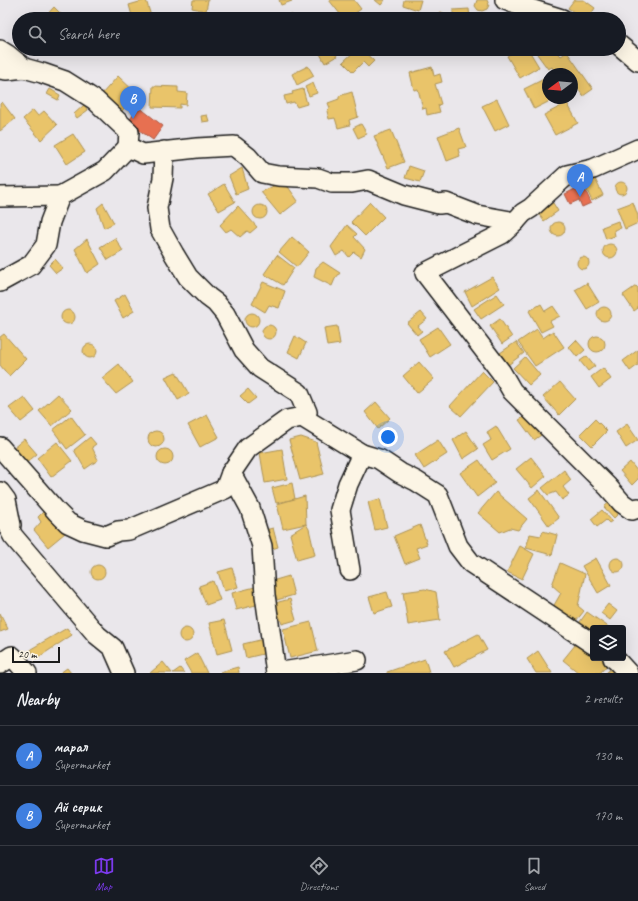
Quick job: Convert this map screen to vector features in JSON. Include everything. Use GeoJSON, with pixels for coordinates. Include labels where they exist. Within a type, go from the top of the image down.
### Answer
{"type":"FeatureCollection","features":[{"type":"Feature","properties":{"kind":"street"},"geometry":{"type":"LineString","coordinates":[[506,0],[540,12]]}},
{"type":"Feature","properties":{"kind":"street"},"geometry":{"type":"LineString","coordinates":[[0,50],[24,68]]}},
{"type":"Feature","properties":{"kind":"street"},"geometry":{"type":"LineString","coordinates":[[626,50],[638,61]]}},
{"type":"Feature","properties":{"kind":"street"},"geometry":{"type":"LineString","coordinates":[[0,69],[7,70],[24,68],[65,81],[95,100],[128,132],[128,147],[106,171],[60,196],[0,197]]}},
{"type":"Feature","properties":{"kind":"street"},"geometry":{"type":"LineString","coordinates":[[128,147],[143,154],[197,148],[234,146],[248,157],[262,173],[278,176],[318,178],[332,183],[352,184],[368,180],[404,195],[439,204],[446,203],[477,215],[515,222]]}},
{"type":"Feature","properties":{"kind":"street"},"geometry":{"type":"LineString","coordinates":[[638,149],[594,169],[567,175],[532,208],[523,213],[502,234],[424,273],[501,372],[512,391],[608,487],[622,503],[632,510],[638,508]]}},
{"type":"Feature","properties":{"kind":"street"},"geometry":{"type":"LineString","coordinates":[[0,446],[57,512],[68,522],[83,530],[106,536],[118,531],[129,530],[225,489],[231,473],[248,448],[286,420],[302,417],[307,412],[299,393],[260,368],[244,350],[225,314],[216,303],[188,277],[160,229],[157,208],[163,178],[164,151]]}},
{"type":"Feature","properties":{"kind":"street"},"geometry":{"type":"LineString","coordinates":[[0,282],[31,265],[46,245],[50,222],[60,196]]}},
{"type":"Feature","properties":{"kind":"street"},"geometry":{"type":"LineString","coordinates":[[302,417],[362,454],[379,459],[400,473],[416,480],[438,495],[458,546],[471,563],[590,642]]}},
{"type":"Feature","properties":{"kind":"street"},"geometry":{"type":"LineString","coordinates":[[350,570],[340,510],[348,484],[362,454]]}},
{"type":"Feature","properties":{"kind":"street"},"geometry":{"type":"LineString","coordinates":[[231,473],[250,508],[262,546],[265,596],[276,673],[357,660]]}},
{"type":"Feature","properties":{"kind":"street"},"geometry":{"type":"LineString","coordinates":[[0,492],[6,500],[13,536]]}},
{"type":"Feature","properties":{"kind":"street"},"geometry":{"type":"LineString","coordinates":[[0,511],[13,536],[97,635],[113,648],[124,673]]}},
{"type":"Feature","properties":{"kind":"street"},"geometry":{"type":"LineString","coordinates":[[0,664],[12,656],[27,673]]}},
{"type":"Feature","properties":{"kind":"street"},"geometry":{"type":"LineString","coordinates":[[617,661],[628,673]]}},
{"type":"Feature","properties":{"kind":"building: Homes"},"geometry":{"type":"Polygon","coordinates":[[[146,0],[150,12],[131,12],[129,5],[146,0]]]}},
{"type":"Feature","properties":{"kind":"building: Homes"},"geometry":{"type":"Polygon","coordinates":[[[193,0],[208,0],[206,11],[192,8],[193,0]]]}},
{"type":"Feature","properties":{"kind":"building: Homes"},"geometry":{"type":"Polygon","coordinates":[[[279,0],[291,0],[292,1],[281,5],[279,0]]]}},
{"type":"Feature","properties":{"kind":"building: Homes"},"geometry":{"type":"Polygon","coordinates":[[[329,0],[354,0],[361,9],[357,12],[338,12],[329,0]]]}},
{"type":"Feature","properties":{"kind":"building: Homes"},"geometry":{"type":"Polygon","coordinates":[[[375,0],[385,0],[381,5],[375,0]]]}},
{"type":"Feature","properties":{"kind":"building: Homes"},"geometry":{"type":"Polygon","coordinates":[[[404,0],[421,0],[418,10],[403,5],[404,0]]]}},
{"type":"Feature","properties":{"kind":"building: Homes"},"geometry":{"type":"Polygon","coordinates":[[[477,0],[487,0],[489,5],[487,9],[482,11],[478,10],[475,6],[477,0]]]}},
{"type":"Feature","properties":{"kind":"building: Homes"},"geometry":{"type":"Polygon","coordinates":[[[574,0],[584,0],[595,8],[592,12],[574,12],[568,8],[574,0]]]}},
{"type":"Feature","properties":{"kind":"building: Homes"},"geometry":{"type":"Polygon","coordinates":[[[54,7],[59,12],[49,12],[54,7]]]}},
{"type":"Feature","properties":{"kind":"building: Homes"},"geometry":{"type":"Polygon","coordinates":[[[469,9],[469,12],[453,12],[453,10],[469,9]]]}},
{"type":"Feature","properties":{"kind":"building: Homes"},"geometry":{"type":"Polygon","coordinates":[[[321,56],[337,56],[325,63],[321,56]]]}},
{"type":"Feature","properties":{"kind":"building: Homes"},"geometry":{"type":"Polygon","coordinates":[[[349,56],[369,56],[374,61],[368,67],[363,62],[353,72],[343,62],[349,56]]]}},
{"type":"Feature","properties":{"kind":"building: Homes"},"geometry":{"type":"Polygon","coordinates":[[[507,56],[532,56],[539,67],[520,78],[507,56]]]}},
{"type":"Feature","properties":{"kind":"building: Homes"},"geometry":{"type":"Polygon","coordinates":[[[538,56],[570,56],[593,89],[583,96],[578,89],[578,68],[547,68],[538,56]]]}},
{"type":"Feature","properties":{"kind":"building: Homes"},"geometry":{"type":"Polygon","coordinates":[[[308,66],[314,76],[297,85],[292,74],[308,66]]]}},
{"type":"Feature","properties":{"kind":"building: Homes"},"geometry":{"type":"Polygon","coordinates":[[[432,67],[434,76],[440,74],[442,82],[435,84],[441,104],[438,105],[440,112],[427,115],[426,108],[423,109],[418,89],[414,90],[410,73],[432,67]]]}},
{"type":"Feature","properties":{"kind":"building: Homes"},"geometry":{"type":"Polygon","coordinates":[[[118,76],[137,94],[120,113],[101,95],[118,76]]]}},
{"type":"Feature","properties":{"kind":"building: Homes"},"geometry":{"type":"Polygon","coordinates":[[[542,80],[542,104],[544,104],[534,109],[524,89],[542,80]]]}},
{"type":"Feature","properties":{"kind":"building: Homes"},"geometry":{"type":"Polygon","coordinates":[[[313,83],[317,93],[309,96],[305,87],[313,83]]]}},
{"type":"Feature","properties":{"kind":"building: Homes"},"geometry":{"type":"Polygon","coordinates":[[[153,86],[178,87],[178,92],[187,93],[186,105],[180,104],[180,108],[152,107],[153,86]]]}},
{"type":"Feature","properties":{"kind":"building: Homes"},"geometry":{"type":"Polygon","coordinates":[[[50,89],[60,95],[58,100],[47,94],[50,89]]]}},
{"type":"Feature","properties":{"kind":"building: Homes"},"geometry":{"type":"Polygon","coordinates":[[[303,89],[307,104],[297,107],[294,102],[286,104],[284,96],[293,94],[292,92],[303,89]]]}},
{"type":"Feature","properties":{"kind":"building: Homes"},"geometry":{"type":"Polygon","coordinates":[[[352,92],[358,117],[349,120],[350,125],[338,128],[335,118],[329,119],[327,111],[330,108],[328,103],[339,99],[339,96],[352,92]]]}},
{"type":"Feature","properties":{"kind":"building: Homes"},"geometry":{"type":"Polygon","coordinates":[[[497,99],[509,124],[495,131],[482,106],[497,99]]]}},
{"type":"Feature","properties":{"kind":"building: Homes"},"geometry":{"type":"Polygon","coordinates":[[[2,102],[15,119],[0,131],[0,104],[2,102]]]}},
{"type":"Feature","properties":{"kind":"building: Homes"},"geometry":{"type":"Polygon","coordinates":[[[568,104],[578,123],[555,135],[544,115],[568,104]]]}},
{"type":"Feature","properties":{"kind":"building: Homes"},"geometry":{"type":"Polygon","coordinates":[[[84,105],[88,110],[77,118],[74,114],[84,105]]]}},
{"type":"Feature","properties":{"kind":"building: Homes"},"geometry":{"type":"Polygon","coordinates":[[[33,110],[38,116],[44,111],[57,125],[41,140],[23,119],[33,110]]]}},
{"type":"Feature","properties":{"kind":"building: Homes"},"geometry":{"type":"Polygon","coordinates":[[[207,115],[209,121],[202,122],[201,116],[207,115]]]}},
{"type":"Feature","properties":{"kind":"building: Homes"},"geometry":{"type":"Polygon","coordinates":[[[361,124],[367,134],[358,138],[353,128],[361,124]]]}},
{"type":"Feature","properties":{"kind":"building: Homes"},"geometry":{"type":"Polygon","coordinates":[[[459,128],[466,147],[458,149],[460,156],[447,161],[438,136],[459,128]]]}},
{"type":"Feature","properties":{"kind":"building: Homes"},"geometry":{"type":"Polygon","coordinates":[[[391,130],[404,162],[388,168],[374,136],[391,130]]]}},
{"type":"Feature","properties":{"kind":"building: Homes"},"geometry":{"type":"Polygon","coordinates":[[[73,134],[85,152],[67,164],[55,145],[73,134]]]}},
{"type":"Feature","properties":{"kind":"building: Homes"},"geometry":{"type":"Polygon","coordinates":[[[409,166],[424,171],[420,182],[405,178],[409,166]]]}},
{"type":"Feature","properties":{"kind":"building: Homes"},"geometry":{"type":"Polygon","coordinates":[[[242,168],[248,189],[236,194],[229,176],[242,168]]]}},
{"type":"Feature","properties":{"kind":"building: Homes"},"geometry":{"type":"Polygon","coordinates":[[[595,179],[603,195],[592,201],[584,184],[595,179]]]}},
{"type":"Feature","properties":{"kind":"building: Homes"},"geometry":{"type":"Polygon","coordinates":[[[284,181],[298,201],[280,215],[261,192],[284,181]]]}},
{"type":"Feature","properties":{"kind":"building: Homes"},"geometry":{"type":"Polygon","coordinates":[[[623,182],[626,183],[626,193],[619,194],[616,193],[615,186],[616,183],[623,182]]]}},
{"type":"Feature","properties":{"kind":"building: Homes"},"geometry":{"type":"Polygon","coordinates":[[[224,184],[235,202],[219,211],[208,194],[224,184]]]}},
{"type":"Feature","properties":{"kind":"building: Homes"},"geometry":{"type":"Polygon","coordinates":[[[370,202],[384,217],[365,236],[351,222],[370,202]]]}},
{"type":"Feature","properties":{"kind":"building: Homes"},"geometry":{"type":"Polygon","coordinates":[[[633,202],[638,216],[638,223],[625,229],[617,208],[633,202]]]}},
{"type":"Feature","properties":{"kind":"building: Homes"},"geometry":{"type":"Polygon","coordinates":[[[103,203],[114,223],[104,228],[97,208],[103,203]]]}},
{"type":"Feature","properties":{"kind":"building: Homes"},"geometry":{"type":"Polygon","coordinates":[[[553,203],[558,211],[544,221],[538,213],[553,203]]]}},
{"type":"Feature","properties":{"kind":"building: Homes"},"geometry":{"type":"Polygon","coordinates":[[[260,205],[265,207],[267,212],[265,217],[260,219],[255,217],[253,212],[255,207],[260,205]]]}},
{"type":"Feature","properties":{"kind":"building: Homes"},"geometry":{"type":"Polygon","coordinates":[[[238,206],[257,227],[250,233],[247,231],[240,237],[231,229],[226,232],[220,225],[238,206]]]}},
{"type":"Feature","properties":{"kind":"building: Homes"},"geometry":{"type":"Polygon","coordinates":[[[618,221],[621,228],[614,230],[615,236],[606,239],[602,227],[618,221]]]}},
{"type":"Feature","properties":{"kind":"building: Homes"},"geometry":{"type":"Polygon","coordinates":[[[558,222],[563,224],[565,229],[563,234],[558,236],[553,234],[551,229],[553,224],[558,222]]]}},
{"type":"Feature","properties":{"kind":"building: Homes"},"geometry":{"type":"Polygon","coordinates":[[[347,225],[357,234],[354,237],[365,249],[361,257],[354,252],[349,257],[344,251],[336,256],[331,247],[347,225]]]}},
{"type":"Feature","properties":{"kind":"building: Homes"},"geometry":{"type":"Polygon","coordinates":[[[292,237],[309,252],[297,267],[279,252],[292,237]]]}},
{"type":"Feature","properties":{"kind":"building: Homes"},"geometry":{"type":"Polygon","coordinates":[[[115,238],[123,251],[108,260],[100,247],[115,238]]]}},
{"type":"Feature","properties":{"kind":"building: Homes"},"geometry":{"type":"Polygon","coordinates":[[[87,239],[100,264],[87,273],[75,249],[87,239]]]}},
{"type":"Feature","properties":{"kind":"building: Homes"},"geometry":{"type":"Polygon","coordinates":[[[607,244],[613,244],[617,248],[617,254],[613,258],[607,258],[603,254],[603,248],[607,244]]]}},
{"type":"Feature","properties":{"kind":"building: Homes"},"geometry":{"type":"Polygon","coordinates":[[[277,255],[294,268],[283,285],[264,274],[277,255]]]}},
{"type":"Feature","properties":{"kind":"building: Homes"},"geometry":{"type":"Polygon","coordinates":[[[581,257],[585,257],[589,263],[585,269],[581,269],[577,265],[577,261],[581,257]]]}},
{"type":"Feature","properties":{"kind":"building: Homes"},"geometry":{"type":"Polygon","coordinates":[[[55,259],[63,268],[56,273],[49,265],[55,259]]]}},
{"type":"Feature","properties":{"kind":"building: Homes"},"geometry":{"type":"Polygon","coordinates":[[[323,262],[340,273],[332,286],[314,277],[316,268],[323,262]]]}},
{"type":"Feature","properties":{"kind":"building: Homes"},"geometry":{"type":"Polygon","coordinates":[[[492,277],[500,288],[472,306],[465,292],[492,277]]]}},
{"type":"Feature","properties":{"kind":"building: Homes"},"geometry":{"type":"Polygon","coordinates":[[[263,282],[285,291],[279,308],[269,305],[265,312],[252,304],[263,282]]]}},
{"type":"Feature","properties":{"kind":"building: Homes"},"geometry":{"type":"Polygon","coordinates":[[[587,283],[599,302],[587,309],[575,290],[587,283]]]}},
{"type":"Feature","properties":{"kind":"building: Homes"},"geometry":{"type":"Polygon","coordinates":[[[636,286],[638,288],[638,308],[634,311],[623,295],[636,286]]]}},
{"type":"Feature","properties":{"kind":"building: Homes"},"geometry":{"type":"Polygon","coordinates":[[[125,294],[134,311],[123,318],[114,301],[125,294]]]}},
{"type":"Feature","properties":{"kind":"building: Homes"},"geometry":{"type":"Polygon","coordinates":[[[497,294],[504,304],[481,319],[474,309],[497,294]]]}},
{"type":"Feature","properties":{"kind":"building: Homes"},"geometry":{"type":"Polygon","coordinates":[[[541,304],[545,311],[553,306],[560,316],[550,321],[553,326],[541,332],[529,311],[541,304]]]}},
{"type":"Feature","properties":{"kind":"building: Homes"},"geometry":{"type":"Polygon","coordinates":[[[604,307],[609,309],[611,314],[609,319],[604,321],[599,319],[597,314],[599,309],[604,307]]]}},
{"type":"Feature","properties":{"kind":"building: Homes"},"geometry":{"type":"Polygon","coordinates":[[[65,310],[71,310],[75,314],[75,320],[71,324],[65,324],[61,320],[61,314],[65,310]]]}},
{"type":"Feature","properties":{"kind":"building: Homes"},"geometry":{"type":"Polygon","coordinates":[[[421,312],[427,319],[418,326],[422,331],[417,335],[407,323],[421,312]]]}},
{"type":"Feature","properties":{"kind":"building: Homes"},"geometry":{"type":"Polygon","coordinates":[[[249,313],[255,313],[259,317],[259,323],[255,327],[249,327],[245,323],[245,317],[249,313]]]}},
{"type":"Feature","properties":{"kind":"building: Homes"},"geometry":{"type":"Polygon","coordinates":[[[500,319],[512,337],[502,344],[490,326],[500,319]]]}},
{"type":"Feature","properties":{"kind":"building: Homes"},"geometry":{"type":"Polygon","coordinates":[[[266,325],[272,325],[276,329],[276,335],[272,339],[266,339],[262,335],[262,329],[266,325]]]}},
{"type":"Feature","properties":{"kind":"building: Homes"},"geometry":{"type":"Polygon","coordinates":[[[337,326],[340,344],[327,346],[324,328],[337,326]]]}},
{"type":"Feature","properties":{"kind":"building: Homes"},"geometry":{"type":"Polygon","coordinates":[[[438,327],[450,344],[430,357],[419,339],[438,327]]]}},
{"type":"Feature","properties":{"kind":"building: Homes"},"geometry":{"type":"Polygon","coordinates":[[[537,329],[543,338],[553,331],[564,347],[535,366],[518,342],[537,329]]]}},
{"type":"Feature","properties":{"kind":"building: Homes"},"geometry":{"type":"Polygon","coordinates":[[[4,334],[26,359],[9,376],[0,365],[0,337],[4,334]]]}},
{"type":"Feature","properties":{"kind":"building: Homes"},"geometry":{"type":"Polygon","coordinates":[[[295,336],[306,343],[299,358],[288,352],[295,336]]]}},
{"type":"Feature","properties":{"kind":"building: Homes"},"geometry":{"type":"Polygon","coordinates":[[[597,336],[604,341],[605,344],[600,351],[597,352],[590,347],[589,344],[594,337],[597,336]]]}},
{"type":"Feature","properties":{"kind":"building: Homes"},"geometry":{"type":"Polygon","coordinates":[[[576,340],[585,350],[577,357],[569,347],[576,340]]]}},
{"type":"Feature","properties":{"kind":"building: Homes"},"geometry":{"type":"Polygon","coordinates":[[[516,342],[524,353],[508,365],[500,353],[516,342]]]}},
{"type":"Feature","properties":{"kind":"building: Homes"},"geometry":{"type":"Polygon","coordinates":[[[87,344],[93,344],[97,348],[97,354],[93,358],[87,358],[83,354],[83,348],[87,344]]]}},
{"type":"Feature","properties":{"kind":"building: Homes"},"geometry":{"type":"Polygon","coordinates":[[[638,350],[638,365],[630,371],[623,361],[638,350]]]}},
{"type":"Feature","properties":{"kind":"building: Homes"},"geometry":{"type":"Polygon","coordinates":[[[587,356],[595,366],[588,371],[580,361],[587,356]]]}},
{"type":"Feature","properties":{"kind":"building: Homes"},"geometry":{"type":"Polygon","coordinates":[[[525,357],[540,375],[529,385],[513,368],[525,357]]]}},
{"type":"Feature","properties":{"kind":"building: Homes"},"geometry":{"type":"Polygon","coordinates":[[[419,362],[434,379],[417,393],[403,376],[419,362]]]}},
{"type":"Feature","properties":{"kind":"building: Homes"},"geometry":{"type":"Polygon","coordinates":[[[119,364],[133,382],[116,394],[102,378],[119,364]]]}},
{"type":"Feature","properties":{"kind":"building: Homes"},"geometry":{"type":"Polygon","coordinates":[[[603,368],[611,379],[599,388],[591,377],[603,368]]]}},
{"type":"Feature","properties":{"kind":"building: Homes"},"geometry":{"type":"Polygon","coordinates":[[[482,371],[493,382],[461,416],[450,406],[482,371]]]}},
{"type":"Feature","properties":{"kind":"building: Homes"},"geometry":{"type":"Polygon","coordinates":[[[176,372],[189,394],[178,400],[165,377],[176,372]]]}},
{"type":"Feature","properties":{"kind":"building: Homes"},"geometry":{"type":"Polygon","coordinates":[[[560,382],[575,399],[559,415],[543,397],[560,382]]]}},
{"type":"Feature","properties":{"kind":"building: Homes"},"geometry":{"type":"Polygon","coordinates":[[[248,389],[256,398],[248,404],[240,396],[248,389]]]}},
{"type":"Feature","properties":{"kind":"building: Homes"},"geometry":{"type":"Polygon","coordinates":[[[58,394],[72,409],[52,426],[39,411],[58,394]]]}},
{"type":"Feature","properties":{"kind":"building: Homes"},"geometry":{"type":"Polygon","coordinates":[[[24,397],[35,411],[21,422],[9,408],[24,397]]]}},
{"type":"Feature","properties":{"kind":"building: Homes"},"geometry":{"type":"Polygon","coordinates":[[[376,402],[390,418],[378,429],[365,412],[376,402]]]}},
{"type":"Feature","properties":{"kind":"building: Homes"},"geometry":{"type":"Polygon","coordinates":[[[529,414],[544,433],[534,440],[519,420],[529,414]]]}},
{"type":"Feature","properties":{"kind":"building: Homes"},"geometry":{"type":"Polygon","coordinates":[[[207,415],[219,437],[200,447],[188,425],[207,415]]]}},
{"type":"Feature","properties":{"kind":"building: Homes"},"geometry":{"type":"Polygon","coordinates":[[[71,416],[85,435],[67,449],[53,430],[71,416]]]}},
{"type":"Feature","properties":{"kind":"building: Homes"},"geometry":{"type":"Polygon","coordinates":[[[595,419],[607,431],[592,446],[580,434],[595,419]]]}},
{"type":"Feature","properties":{"kind":"building: Homes"},"geometry":{"type":"Polygon","coordinates":[[[627,424],[638,440],[626,448],[616,432],[627,424]]]}},
{"type":"Feature","properties":{"kind":"building: Homes"},"geometry":{"type":"Polygon","coordinates":[[[496,426],[510,449],[492,460],[483,445],[491,440],[487,432],[496,426]]]}},
{"type":"Feature","properties":{"kind":"building: Homes"},"geometry":{"type":"Polygon","coordinates":[[[153,431],[159,431],[164,436],[162,445],[159,447],[153,447],[148,442],[148,436],[153,431]]]}},
{"type":"Feature","properties":{"kind":"building: Homes"},"geometry":{"type":"Polygon","coordinates":[[[466,431],[478,449],[463,459],[453,440],[466,431]]]}},
{"type":"Feature","properties":{"kind":"building: Homes"},"geometry":{"type":"Polygon","coordinates":[[[90,437],[96,444],[92,447],[98,460],[85,469],[74,450],[90,437]]]}},
{"type":"Feature","properties":{"kind":"building: Homes"},"geometry":{"type":"Polygon","coordinates":[[[301,437],[316,442],[324,474],[300,480],[289,440],[301,437]]]}},
{"type":"Feature","properties":{"kind":"building: Homes"},"geometry":{"type":"Polygon","coordinates":[[[24,439],[37,454],[25,464],[12,449],[24,439]]]}},
{"type":"Feature","properties":{"kind":"building: Homes"},"geometry":{"type":"Polygon","coordinates":[[[438,440],[447,454],[424,469],[415,455],[438,440]]]}},
{"type":"Feature","properties":{"kind":"building: Homes"},"geometry":{"type":"Polygon","coordinates":[[[57,442],[72,461],[51,477],[37,458],[57,442]]]}},
{"type":"Feature","properties":{"kind":"building: Homes"},"geometry":{"type":"Polygon","coordinates":[[[162,449],[168,449],[173,454],[171,463],[168,465],[162,465],[157,460],[157,454],[162,449]]]}},
{"type":"Feature","properties":{"kind":"building: Homes"},"geometry":{"type":"Polygon","coordinates":[[[282,449],[287,479],[265,483],[260,453],[282,449]]]}},
{"type":"Feature","properties":{"kind":"building: Homes"},"geometry":{"type":"Polygon","coordinates":[[[531,457],[546,476],[532,488],[516,469],[531,457]]]}},
{"type":"Feature","properties":{"kind":"building: Homes"},"geometry":{"type":"Polygon","coordinates":[[[479,460],[495,483],[477,497],[460,473],[479,460]]]}},
{"type":"Feature","properties":{"kind":"building: Homes"},"geometry":{"type":"Polygon","coordinates":[[[630,462],[638,472],[638,479],[632,485],[620,471],[630,462]]]}},
{"type":"Feature","properties":{"kind":"building: Homes"},"geometry":{"type":"Polygon","coordinates":[[[564,470],[571,480],[563,487],[569,495],[562,500],[556,492],[548,495],[542,488],[564,470]]]}},
{"type":"Feature","properties":{"kind":"building: Homes"},"geometry":{"type":"Polygon","coordinates":[[[292,483],[295,499],[276,503],[272,488],[292,483]]]}},
{"type":"Feature","properties":{"kind":"building: Homes"},"geometry":{"type":"Polygon","coordinates":[[[539,490],[559,518],[549,526],[529,498],[539,490]]]}},
{"type":"Feature","properties":{"kind":"building: Homes"},"geometry":{"type":"Polygon","coordinates":[[[496,492],[527,519],[518,530],[510,528],[500,532],[478,513],[496,492]]]}},
{"type":"Feature","properties":{"kind":"building: Homes"},"geometry":{"type":"Polygon","coordinates":[[[305,496],[306,524],[283,529],[277,504],[305,496]]]}},
{"type":"Feature","properties":{"kind":"building: Homes"},"geometry":{"type":"Polygon","coordinates":[[[614,498],[623,509],[614,518],[604,507],[614,498]]]}},
{"type":"Feature","properties":{"kind":"building: Homes"},"geometry":{"type":"Polygon","coordinates":[[[380,499],[387,527],[375,530],[368,502],[380,499]]]}},
{"type":"Feature","properties":{"kind":"building: Homes"},"geometry":{"type":"Polygon","coordinates":[[[45,510],[65,533],[48,547],[34,530],[41,522],[38,517],[45,510]]]}},
{"type":"Feature","properties":{"kind":"building: Homes"},"geometry":{"type":"Polygon","coordinates":[[[602,510],[612,521],[609,523],[606,520],[597,527],[591,519],[602,510]]]}},
{"type":"Feature","properties":{"kind":"building: Homes"},"geometry":{"type":"Polygon","coordinates":[[[306,524],[309,529],[315,555],[297,560],[290,534],[306,524]]]}},
{"type":"Feature","properties":{"kind":"building: Homes"},"geometry":{"type":"Polygon","coordinates":[[[420,525],[427,544],[416,548],[420,558],[405,564],[394,536],[420,525]]]}},
{"type":"Feature","properties":{"kind":"building: Homes"},"geometry":{"type":"Polygon","coordinates":[[[273,528],[278,547],[266,551],[261,531],[273,528]]]}},
{"type":"Feature","properties":{"kind":"building: Homes"},"geometry":{"type":"Polygon","coordinates":[[[543,531],[557,535],[552,555],[526,548],[530,534],[541,536],[543,531]]]}},
{"type":"Feature","properties":{"kind":"building: Homes"},"geometry":{"type":"Polygon","coordinates":[[[520,546],[534,554],[522,579],[507,572],[520,546]]]}},
{"type":"Feature","properties":{"kind":"building: Homes"},"geometry":{"type":"Polygon","coordinates":[[[596,558],[611,585],[598,593],[582,566],[596,558]]]}},
{"type":"Feature","properties":{"kind":"building: Homes"},"geometry":{"type":"Polygon","coordinates":[[[617,558],[622,560],[624,565],[622,570],[617,572],[612,570],[610,565],[612,560],[617,558]]]}},
{"type":"Feature","properties":{"kind":"building: Homes"},"geometry":{"type":"Polygon","coordinates":[[[560,563],[585,574],[578,606],[584,611],[576,621],[553,607],[561,593],[552,585],[560,563]]]}},
{"type":"Feature","properties":{"kind":"building: Homes"},"geometry":{"type":"Polygon","coordinates":[[[95,565],[101,565],[105,569],[105,575],[101,579],[95,579],[91,575],[91,569],[95,565]]]}},
{"type":"Feature","properties":{"kind":"building: Homes"},"geometry":{"type":"Polygon","coordinates":[[[232,568],[238,587],[224,591],[218,572],[232,568]]]}},
{"type":"Feature","properties":{"kind":"building: Homes"},"geometry":{"type":"Polygon","coordinates":[[[289,576],[294,595],[277,600],[272,581],[289,576]]]}},
{"type":"Feature","properties":{"kind":"building: Homes"},"geometry":{"type":"Polygon","coordinates":[[[213,581],[220,600],[206,605],[199,586],[213,581]]]}},
{"type":"Feature","properties":{"kind":"building: Homes"},"geometry":{"type":"Polygon","coordinates":[[[255,587],[260,604],[236,610],[232,593],[255,587]]]}},
{"type":"Feature","properties":{"kind":"building: Homes"},"geometry":{"type":"Polygon","coordinates":[[[425,589],[436,592],[440,620],[408,625],[403,592],[425,589]]]}},
{"type":"Feature","properties":{"kind":"building: Homes"},"geometry":{"type":"Polygon","coordinates":[[[387,592],[392,607],[374,613],[369,597],[387,592]]]}},
{"type":"Feature","properties":{"kind":"building: Homes"},"geometry":{"type":"Polygon","coordinates":[[[290,599],[296,620],[282,624],[275,603],[290,599]]]}},
{"type":"Feature","properties":{"kind":"building: Homes"},"geometry":{"type":"Polygon","coordinates":[[[608,604],[617,611],[610,620],[601,613],[608,604]]]}},
{"type":"Feature","properties":{"kind":"building: Homes"},"geometry":{"type":"Polygon","coordinates":[[[587,612],[606,625],[590,625],[590,636],[577,626],[587,612]]]}},
{"type":"Feature","properties":{"kind":"building: Homes"},"geometry":{"type":"Polygon","coordinates":[[[0,613],[8,629],[0,632],[0,613]]]}},
{"type":"Feature","properties":{"kind":"building: Homes"},"geometry":{"type":"Polygon","coordinates":[[[224,620],[232,650],[217,654],[209,623],[224,620]]]}},
{"type":"Feature","properties":{"kind":"building: Homes"},"geometry":{"type":"Polygon","coordinates":[[[311,622],[318,651],[290,658],[283,629],[311,622]]]}},
{"type":"Feature","properties":{"kind":"building: Homes"},"geometry":{"type":"Polygon","coordinates":[[[67,628],[72,635],[36,659],[31,649],[67,628]]]}},
{"type":"Feature","properties":{"kind":"building: Homes"},"geometry":{"type":"Polygon","coordinates":[[[186,628],[191,630],[193,635],[191,640],[186,642],[181,640],[179,635],[181,630],[186,628]]]}},
{"type":"Feature","properties":{"kind":"building: Homes"},"geometry":{"type":"Polygon","coordinates":[[[478,634],[487,650],[454,667],[445,651],[478,634]]]}},
{"type":"Feature","properties":{"kind":"building: Homes"},"geometry":{"type":"Polygon","coordinates":[[[264,639],[267,653],[246,658],[243,644],[264,639]]]}},
{"type":"Feature","properties":{"kind":"building: Homes"},"geometry":{"type":"Polygon","coordinates":[[[580,639],[590,647],[590,661],[607,661],[609,663],[600,673],[579,673],[563,660],[580,639]]]}},
{"type":"Feature","properties":{"kind":"building: Homes"},"geometry":{"type":"Polygon","coordinates":[[[538,651],[552,673],[536,673],[527,659],[538,651]]]}},
{"type":"Feature","properties":{"kind":"building: Homes"},"geometry":{"type":"Polygon","coordinates":[[[197,653],[207,673],[191,673],[184,661],[197,653]]]}},
{"type":"Feature","properties":{"kind":"building: Homes"},"geometry":{"type":"Polygon","coordinates":[[[425,659],[429,672],[387,673],[387,672],[425,659]]]}},
{"type":"Feature","properties":{"kind":"building: Homes"},"geometry":{"type":"Polygon","coordinates":[[[163,662],[172,673],[150,673],[163,662]]]}},
{"type":"Feature","properties":{"kind":"building: Homes"},"geometry":{"type":"Polygon","coordinates":[[[615,665],[623,673],[606,673],[615,665]]]}},
{"type":"Feature","properties":{"kind":"building: Homes"},"geometry":{"type":"Polygon","coordinates":[[[238,667],[239,673],[220,672],[238,667]]]}},
{"type":"Feature","properties":{"kind":"building: Homes"},"geometry":{"type":"Polygon","coordinates":[[[67,668],[71,673],[60,673],[67,668]]]}},
{"type":"Feature","properties":{"kind":"building: Homes"},"geometry":{"type":"Polygon","coordinates":[[[180,668],[184,673],[173,673],[180,668]]]}},
{"type":"Feature","properties":{"kind":"building: Shops"},"geometry":{"type":"Polygon","coordinates":[[[139,107],[163,126],[153,140],[128,122],[139,107]]]}},
{"type":"Feature","properties":{"kind":"building: Shops"},"geometry":{"type":"Polygon","coordinates":[[[583,185],[591,203],[582,207],[579,200],[570,204],[565,194],[583,185]]]}},
{"type":"Feature","properties":{"kind":"place","name":"Ай серик"},"geometry":{"type":"Point","coordinates":[133,119]}},
{"type":"Feature","properties":{"kind":"place","name":"марал"},"geometry":{"type":"Point","coordinates":[580,197]}}]}
